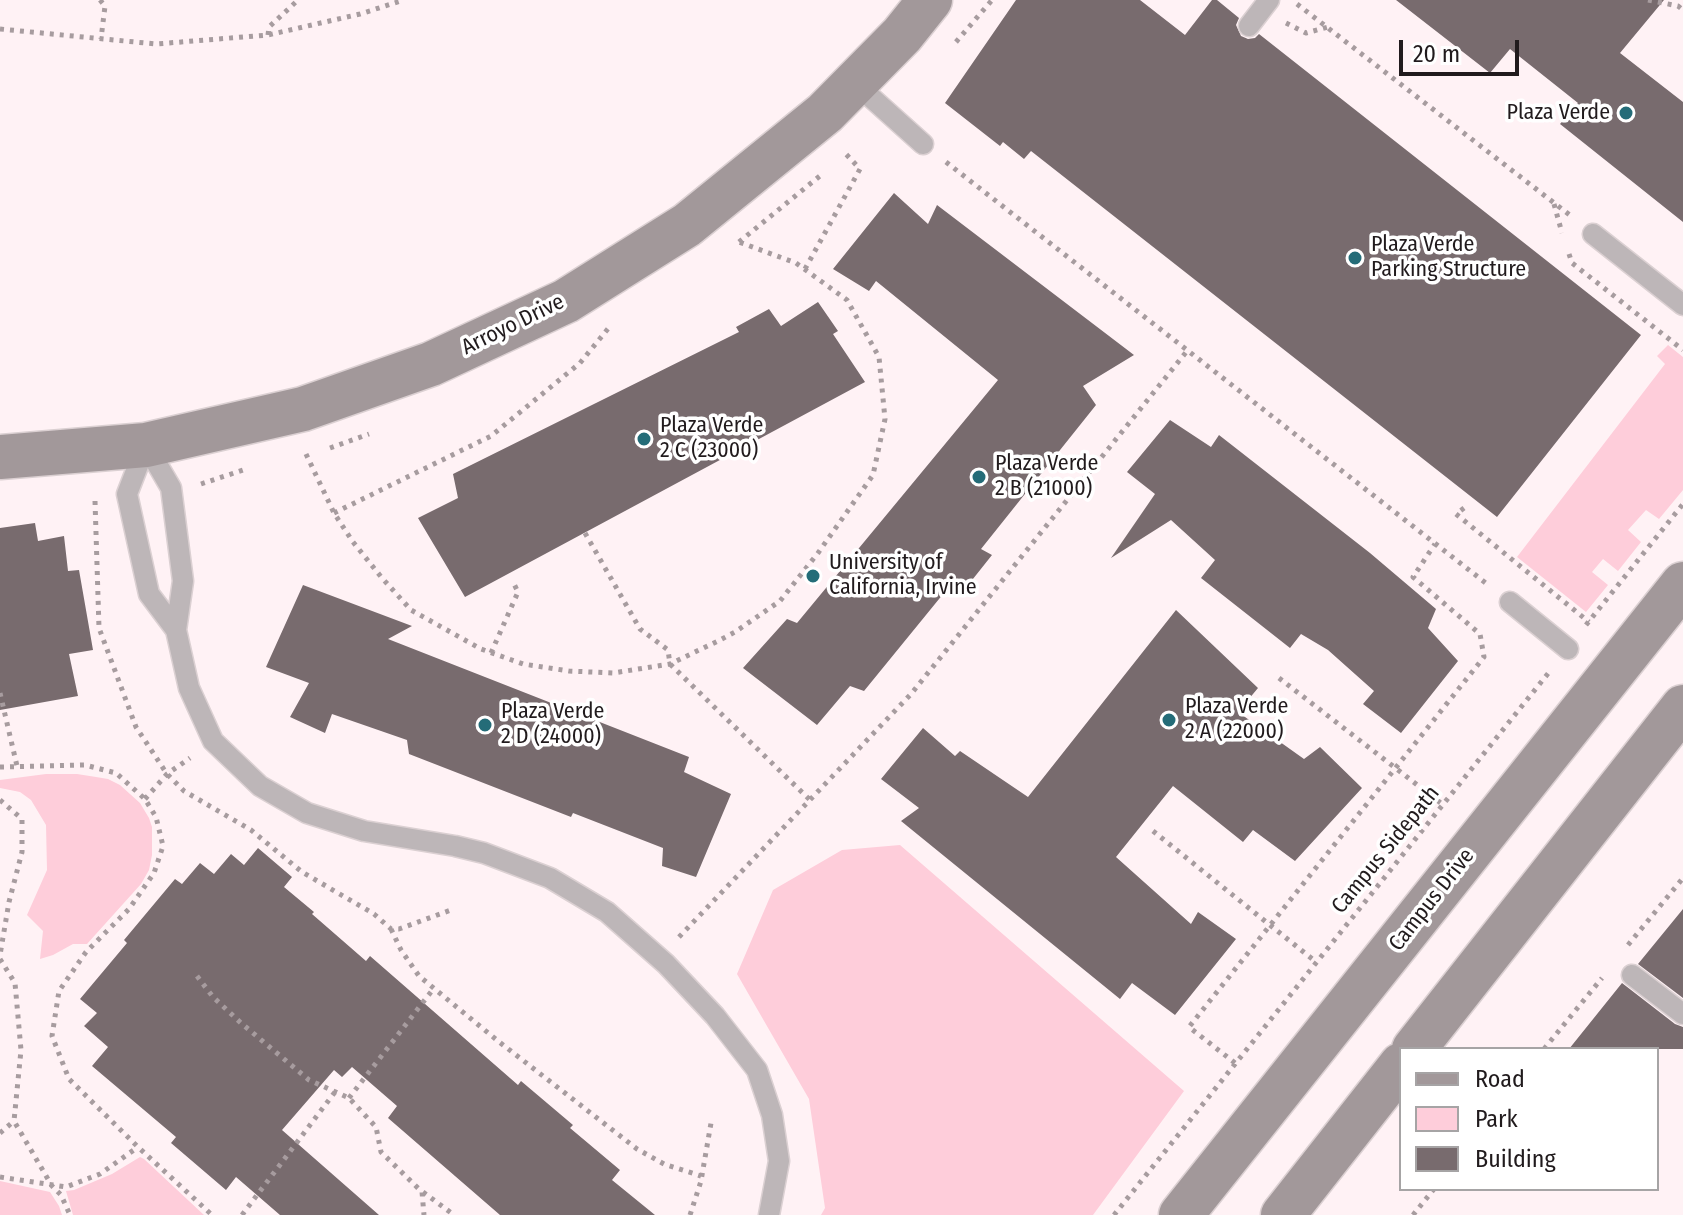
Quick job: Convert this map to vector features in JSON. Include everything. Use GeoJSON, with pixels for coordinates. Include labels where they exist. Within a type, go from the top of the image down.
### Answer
{"type":"FeatureCollection","features":[{"type":"Feature","properties":{"kind":"main road","name":"Arroyo Drive"},"geometry":{"type":"LineString","coordinates":[[0,457],[146,445],[303,409],[431,364],[566,301],[687,225],[825,113],[902,35],[930,0]]}},
{"type":"Feature","properties":{"kind":"main road","name":"Campus Drive"},"geometry":{"type":"LineString","coordinates":[[1181,1215],[1683,584]]}},
{"type":"Feature","properties":{"kind":"main road"},"geometry":{"type":"LineString","coordinates":[[1416,1047],[1683,707]]}},
{"type":"Feature","properties":{"kind":"main road"},"geometry":{"type":"LineString","coordinates":[[1283,1215],[1399,1068]]}},
{"type":"Feature","properties":{"kind":"lane"},"geometry":{"type":"LineString","coordinates":[[1249,26],[1269,0]]}},
{"type":"Feature","properties":{"kind":"lane"},"geometry":{"type":"LineString","coordinates":[[855,83],[923,144]]}},
{"type":"Feature","properties":{"kind":"lane"},"geometry":{"type":"LineString","coordinates":[[1593,234],[1683,305]]}},
{"type":"Feature","properties":{"kind":"lane"},"geometry":{"type":"LineString","coordinates":[[146,445],[127,494],[149,594],[176,630]]}},
{"type":"Feature","properties":{"kind":"lane"},"geometry":{"type":"LineString","coordinates":[[146,445],[171,488],[183,581],[176,630],[189,688],[213,741],[260,786],[307,813],[364,831],[484,853],[550,878],[607,912],[659,958],[715,1016],[757,1070],[772,1115],[779,1161],[769,1215]]}},
{"type":"Feature","properties":{"kind":"lane"},"geometry":{"type":"LineString","coordinates":[[1510,602],[1568,649]]}},
{"type":"Feature","properties":{"kind":"lane"},"geometry":{"type":"LineString","coordinates":[[1632,975],[1683,1014]]}},
{"type":"Feature","properties":{"kind":"path"},"geometry":{"type":"LineString","coordinates":[[100,0],[105,6],[101,39]]}},
{"type":"Feature","properties":{"kind":"path"},"geometry":{"type":"LineString","coordinates":[[268,35],[269,27],[298,0]]}},
{"type":"Feature","properties":{"kind":"path"},"geometry":{"type":"LineString","coordinates":[[0,29],[156,44],[268,35],[360,14],[404,0]]}},
{"type":"Feature","properties":{"kind":"path"},"geometry":{"type":"LineString","coordinates":[[1291,0],[1593,234]]}},
{"type":"Feature","properties":{"kind":"path"},"geometry":{"type":"LineString","coordinates":[[1648,0],[1678,6],[1683,10]]}},
{"type":"Feature","properties":{"kind":"path"},"geometry":{"type":"LineString","coordinates":[[923,144],[1510,602]]}},
{"type":"Feature","properties":{"kind":"path"},"geometry":{"type":"LineString","coordinates":[[805,269],[860,169],[845,153]]}},
{"type":"Feature","properties":{"kind":"path"},"geometry":{"type":"LineString","coordinates":[[306,454],[334,513],[353,542],[411,610],[491,653],[523,664],[613,673],[670,664],[735,632],[780,601],[873,475],[885,419],[879,357],[847,300],[796,263],[739,242]]}},
{"type":"Feature","properties":{"kind":"path"},"geometry":{"type":"LineString","coordinates":[[334,513],[491,436],[580,363],[614,321]]}},
{"type":"Feature","properties":{"kind":"path"},"geometry":{"type":"LineString","coordinates":[[659,958],[911,694],[1187,351]]}},
{"type":"Feature","properties":{"kind":"path"},"geometry":{"type":"LineString","coordinates":[[94,497],[99,628],[136,727],[167,774],[184,791],[251,830],[302,872],[374,914],[391,929],[419,976],[637,1149],[664,1164],[701,1176]]}},
{"type":"Feature","properties":{"kind":"path","name":"Campus Sidepath"},"geometry":{"type":"LineString","coordinates":[[1114,1215],[1683,504]]}},
{"type":"Feature","properties":{"kind":"path"},"geometry":{"type":"LineString","coordinates":[[1464,508],[1456,514],[1589,622]]}},
{"type":"Feature","properties":{"kind":"path"},"geometry":{"type":"LineString","coordinates":[[585,533],[640,629],[668,650],[670,664],[810,800]]}},
{"type":"Feature","properties":{"kind":"path"},"geometry":{"type":"LineString","coordinates":[[1235,1063],[1189,1027],[1484,657],[1480,634],[1413,577],[1435,544]]}},
{"type":"Feature","properties":{"kind":"path"},"geometry":{"type":"LineString","coordinates":[[491,653],[518,592],[513,582]]}},
{"type":"Feature","properties":{"kind":"path"},"geometry":{"type":"LineString","coordinates":[[1279,678],[1442,804]]}},
{"type":"Feature","properties":{"kind":"path"},"geometry":{"type":"LineString","coordinates":[[0,693],[17,766]]}},
{"type":"Feature","properties":{"kind":"path"},"geometry":{"type":"LineString","coordinates":[[145,799],[167,774],[213,741]]}},
{"type":"Feature","properties":{"kind":"path"},"geometry":{"type":"LineString","coordinates":[[0,767],[85,765],[116,773],[145,799],[156,817],[163,846],[154,873],[129,909],[86,952],[59,991],[52,1036],[69,1079],[212,1215]]}},
{"type":"Feature","properties":{"kind":"path"},"geometry":{"type":"LineString","coordinates":[[0,800],[22,819],[22,852],[9,902],[0,957],[15,983],[21,1050],[14,1121],[52,1186],[61,1195],[70,1215]]}},
{"type":"Feature","properties":{"kind":"path"},"geometry":{"type":"LineString","coordinates":[[1153,831],[1316,962]]}},
{"type":"Feature","properties":{"kind":"path"},"geometry":{"type":"LineString","coordinates":[[391,929],[399,929],[451,910]]}},
{"type":"Feature","properties":{"kind":"path"},"geometry":{"type":"LineString","coordinates":[[197,976],[213,997],[309,1080],[349,1098],[376,1127],[381,1152],[422,1192],[454,1215]]}},
{"type":"Feature","properties":{"kind":"path"},"geometry":{"type":"LineString","coordinates":[[349,1098],[434,988]]}},
{"type":"Feature","properties":{"kind":"path"},"geometry":{"type":"LineString","coordinates":[[242,1215],[335,1092]]}},
{"type":"Feature","properties":{"kind":"path"},"geometry":{"type":"LineString","coordinates":[[0,1133],[14,1121]]}},
{"type":"Feature","properties":{"kind":"path"},"geometry":{"type":"LineString","coordinates":[[690,1215],[711,1123]]}},
{"type":"Feature","properties":{"kind":"path"},"geometry":{"type":"LineString","coordinates":[[0,1177],[66,1187],[100,1174],[138,1147]]}},
{"type":"Feature","properties":{"kind":"path"},"geometry":{"type":"LineString","coordinates":[[1413,1215],[1432,1191]]}},
{"type":"Feature","properties":{"kind":"path"},"geometry":{"type":"LineString","coordinates":[[422,1192],[424,1215]]}},
{"type":"Feature","properties":{"kind":"green space"},"geometry":{"type":"Polygon","coordinates":[[[1668,345],[1683,357],[1683,490],[1659,519],[1646,510],[1628,530],[1641,542],[1618,571],[1603,559],[1592,572],[1608,585],[1586,612],[1517,557],[1665,364],[1657,356],[1668,345]]]}},
{"type":"Feature","properties":{"kind":"green space"},"geometry":{"type":"Polygon","coordinates":[[[46,774],[77,774],[108,779],[120,785],[140,803],[149,818],[152,855],[149,870],[141,884],[87,944],[73,944],[40,959],[43,931],[27,915],[47,870],[46,825],[31,800],[20,792],[0,788],[0,780],[46,774]]]}},
{"type":"Feature","properties":{"kind":"green space"},"geometry":{"type":"Polygon","coordinates":[[[900,845],[1184,1091],[1093,1215],[821,1215],[825,1208],[809,1099],[737,974],[773,890],[842,850],[900,845]]]}},
{"type":"Feature","properties":{"kind":"green space"},"geometry":{"type":"Polygon","coordinates":[[[140,1157],[204,1215],[73,1215],[66,1191],[112,1174],[140,1157]]]}},
{"type":"Feature","properties":{"kind":"green space"},"geometry":{"type":"Polygon","coordinates":[[[0,1181],[50,1192],[62,1215],[0,1215],[0,1181]]]}},
{"type":"Feature","properties":{"kind":"building","name":"Plaza Verde Parking Structure"},"geometry":{"type":"Polygon","coordinates":[[[1016,0],[1140,0],[1185,35],[1212,0],[1217,0],[1239,18],[1236,25],[1241,36],[1248,39],[1259,34],[1641,335],[1497,517],[1031,151],[1024,159],[1003,142],[1000,146],[945,103],[1016,0]]]}},
{"type":"Feature","properties":{"kind":"building","name":"Plaza Verde"},"geometry":{"type":"Polygon","coordinates":[[[1396,0],[1664,0],[1620,53],[1683,102],[1683,222],[1560,124],[1578,103],[1510,49],[1490,73],[1396,0]]]}},
{"type":"Feature","properties":{"kind":"building","name":"Plaza Verde 2 B (21000)"},"geometry":{"type":"Polygon","coordinates":[[[894,193],[928,224],[937,205],[1134,355],[1083,386],[1096,405],[981,549],[992,555],[961,594],[948,588],[864,691],[850,686],[817,725],[743,668],[787,619],[797,623],[998,380],[876,281],[869,291],[833,269],[894,193]]]}},
{"type":"Feature","properties":{"kind":"building","name":"Plaza Verde 2 C (23000)"},"geometry":{"type":"Polygon","coordinates":[[[818,302],[838,331],[833,334],[865,382],[465,597],[418,518],[458,498],[453,474],[739,332],[736,327],[769,309],[781,326],[818,302]]]}},
{"type":"Feature","properties":{"kind":"building"},"geometry":{"type":"Polygon","coordinates":[[[1170,420],[1211,447],[1219,435],[1370,553],[1436,609],[1428,628],[1458,661],[1401,733],[1363,704],[1374,691],[1328,650],[1301,634],[1290,648],[1201,578],[1215,560],[1171,520],[1111,558],[1155,494],[1127,472],[1170,420]]]}},
{"type":"Feature","properties":{"kind":"building"},"geometry":{"type":"Polygon","coordinates":[[[35,523],[38,541],[64,536],[68,571],[79,570],[93,650],[69,654],[78,696],[0,710],[0,528],[35,523]]]}},
{"type":"Feature","properties":{"kind":"building","name":"Plaza Verde 2 D (24000)"},"geometry":{"type":"Polygon","coordinates":[[[303,585],[412,626],[388,639],[689,757],[684,772],[731,794],[696,877],[662,866],[663,848],[573,813],[571,817],[409,754],[407,740],[332,714],[325,733],[290,717],[309,683],[266,667],[303,585]]]}},
{"type":"Feature","properties":{"kind":"building","name":"Plaza Verde 2 A (22000)"},"geometry":{"type":"Polygon","coordinates":[[[1176,610],[1258,688],[1238,712],[1304,759],[1320,747],[1362,788],[1295,861],[1253,830],[1243,842],[1173,786],[1116,857],[1191,924],[1198,912],[1236,939],[1175,1015],[1132,983],[1120,999],[901,821],[919,808],[881,779],[923,728],[955,756],[960,751],[1028,797],[1176,610]]]}},
{"type":"Feature","properties":{"kind":"building"},"geometry":{"type":"Polygon","coordinates":[[[258,848],[292,877],[284,887],[314,912],[312,914],[366,961],[370,956],[518,1085],[521,1081],[573,1125],[570,1128],[620,1170],[612,1180],[655,1215],[500,1215],[388,1118],[397,1106],[352,1067],[342,1077],[334,1070],[282,1130],[379,1215],[280,1215],[236,1177],[226,1190],[171,1143],[176,1137],[92,1066],[108,1047],[84,1026],[97,1013],[80,999],[175,879],[182,884],[200,863],[214,874],[231,854],[244,865],[258,848]]]}},
{"type":"Feature","properties":{"kind":"building"},"geometry":{"type":"Polygon","coordinates":[[[1683,909],[1683,998],[1638,964],[1683,909]]]}},
{"type":"Feature","properties":{"kind":"building"},"geometry":{"type":"Polygon","coordinates":[[[1622,983],[1683,1027],[1683,1049],[1571,1047],[1622,983]]]}},
{"type":"Feature","properties":{"kind":"place","name":"Plaza Verde"},"geometry":{"type":"Point","coordinates":[1626,113]}},
{"type":"Feature","properties":{"kind":"place","name":"Plaza Verde Parking Structure"},"geometry":{"type":"Point","coordinates":[1355,258]}},
{"type":"Feature","properties":{"kind":"place","name":"Plaza Verde 2 C (23000)"},"geometry":{"type":"Point","coordinates":[644,439]}},
{"type":"Feature","properties":{"kind":"place","name":"Plaza Verde 2 B (21000)"},"geometry":{"type":"Point","coordinates":[979,477]}},
{"type":"Feature","properties":{"kind":"place","name":"University of California, Irvine"},"geometry":{"type":"Point","coordinates":[813,576]}},
{"type":"Feature","properties":{"kind":"place","name":"Plaza Verde 2 A (22000)"},"geometry":{"type":"Point","coordinates":[1169,720]}},
{"type":"Feature","properties":{"kind":"place","name":"Plaza Verde 2 D (24000)"},"geometry":{"type":"Point","coordinates":[485,725]}}]}
